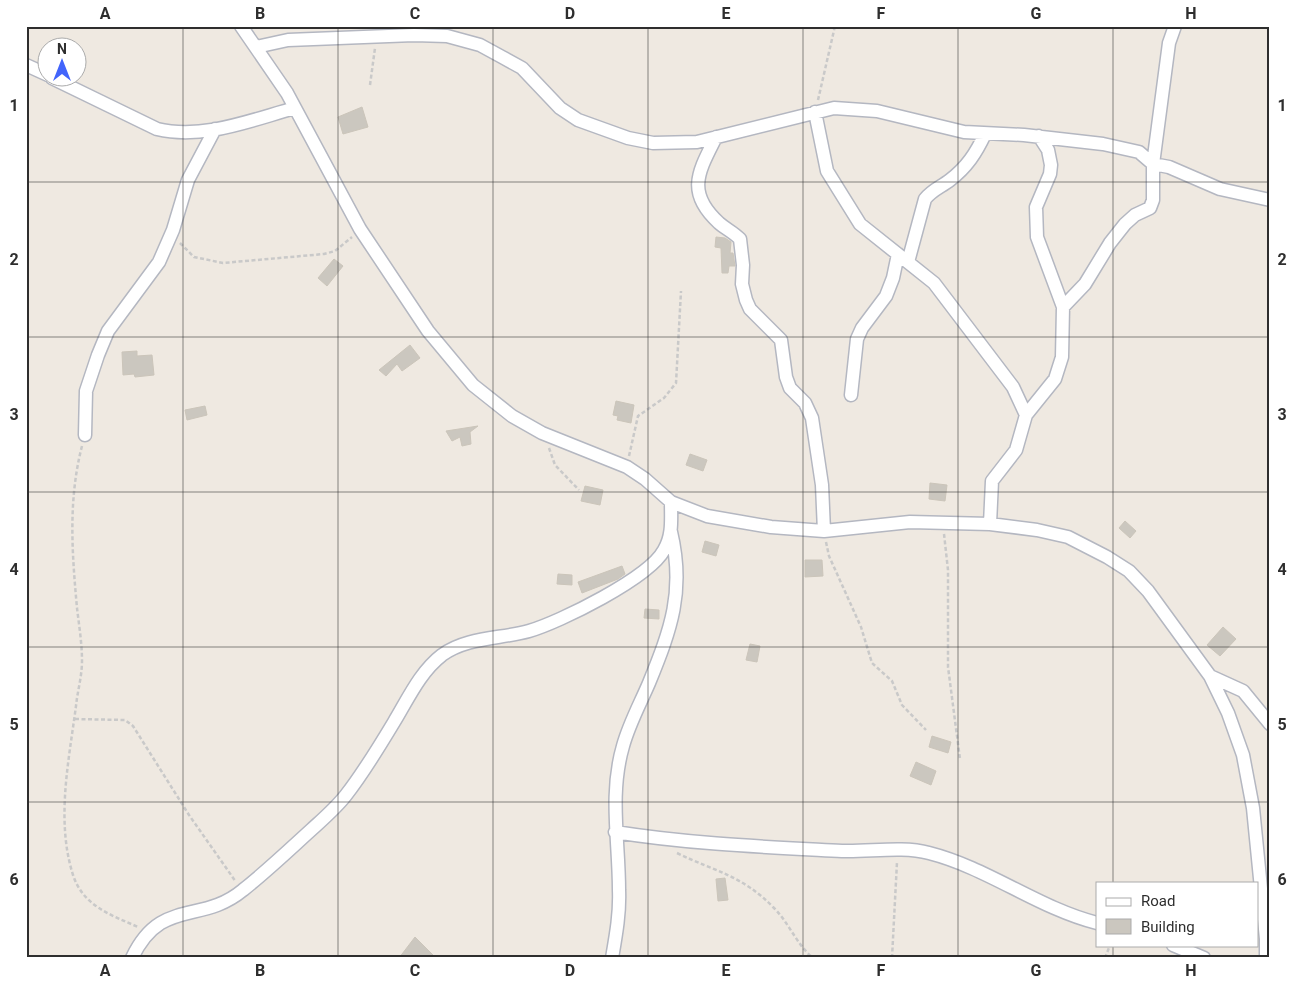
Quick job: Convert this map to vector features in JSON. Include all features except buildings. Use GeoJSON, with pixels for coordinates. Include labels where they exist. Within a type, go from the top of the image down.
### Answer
{"type":"FeatureCollection","features":[{"type":"Feature","properties":{"kind":"street"},"geometry":{"type":"LineString","coordinates":[[241,26],[295,108],[360,229],[428,331],[455,366],[493,404],[542,433],[627,467],[645,478],[671,502],[708,516],[772,527],[824,531],[890,522],[990,524],[1037,530],[1068,537],[1107,556],[1129,571],[1148,591],[1210,676],[1228,713],[1243,755],[1252,808],[1266,939],[1266,958]]}},
{"type":"Feature","properties":{"kind":"street"},"geometry":{"type":"LineString","coordinates":[[1063,307],[1085,284],[1110,243],[1125,224],[1135,215],[1150,208],[1153,200],[1153,164],[1169,43],[1175,26]]}},
{"type":"Feature","properties":{"kind":"street"},"geometry":{"type":"LineString","coordinates":[[256,47],[288,40],[378,36],[448,36],[480,45],[522,68],[560,108],[578,120],[628,138],[674,143],[697,142],[834,108],[877,111],[964,132],[1039,136],[1104,144],[1138,152],[1153,164],[1168,167],[1220,189],[1270,200]]}},
{"type":"Feature","properties":{"kind":"street"},"geometry":{"type":"LineString","coordinates":[[26,64],[38,70]]}},
{"type":"Feature","properties":{"kind":"street"},"geometry":{"type":"LineString","coordinates":[[73,88],[157,129],[171,133],[238,126],[295,108]]}},
{"type":"Feature","properties":{"kind":"street"},"geometry":{"type":"LineString","coordinates":[[815,112],[824,158],[833,183],[860,224],[934,283],[1013,387],[1026,416]]}},
{"type":"Feature","properties":{"kind":"street"},"geometry":{"type":"LineString","coordinates":[[85,435],[86,391],[108,331],[159,262],[173,230],[188,180],[215,129]]}},
{"type":"Feature","properties":{"kind":"street"},"geometry":{"type":"LineString","coordinates":[[908,262],[926,198],[931,191],[964,169],[972,159],[985,134]]}},
{"type":"Feature","properties":{"kind":"street"},"geometry":{"type":"LineString","coordinates":[[990,524],[992,481],[1016,450],[1026,416],[1043,397],[1060,367],[1062,357],[1063,307],[1037,237],[1036,207],[1052,165],[1048,150],[1039,136]]}},
{"type":"Feature","properties":{"kind":"street"},"geometry":{"type":"LineString","coordinates":[[716,137],[697,180],[698,194],[710,213],[740,239],[743,266],[742,284],[746,300],[750,309],[781,340],[786,377],[790,388],[804,404],[812,418],[822,486],[824,531]]}},
{"type":"Feature","properties":{"kind":"street"},"geometry":{"type":"LineString","coordinates":[[851,395],[857,339],[862,328],[886,296],[893,278],[898,254]]}},
{"type":"Feature","properties":{"kind":"street"},"geometry":{"type":"LineString","coordinates":[[612,958],[617,927],[619,890],[615,791],[623,747],[635,713],[649,684],[671,621],[678,592],[678,564],[671,532],[671,502]]}},
{"type":"Feature","properties":{"kind":"street"},"geometry":{"type":"LineString","coordinates":[[132,958],[140,941],[161,921],[213,908],[242,891],[345,796],[377,751],[423,674],[442,656],[461,644],[530,630],[611,592],[655,561],[663,553],[671,532]]}},
{"type":"Feature","properties":{"kind":"street"},"geometry":{"type":"LineString","coordinates":[[1210,676],[1243,691],[1270,724]]}},
{"type":"Feature","properties":{"kind":"street"},"geometry":{"type":"LineString","coordinates":[[616,832],[655,838],[845,851],[928,852],[954,861],[1050,907],[1096,923]]}},
{"type":"Feature","properties":{"kind":"street"},"geometry":{"type":"LineString","coordinates":[[1176,946],[1204,958]]}},
{"type":"Feature","properties":{"kind":"path"},"geometry":{"type":"LineString","coordinates":[[815,112],[835,26]]}},
{"type":"Feature","properties":{"kind":"path"},"geometry":{"type":"LineString","coordinates":[[370,86],[378,36]]}},
{"type":"Feature","properties":{"kind":"path"},"geometry":{"type":"LineString","coordinates":[[173,230],[182,246],[194,257],[222,263],[324,254],[347,243],[360,229]]}},
{"type":"Feature","properties":{"kind":"path"},"geometry":{"type":"LineString","coordinates":[[627,467],[638,416],[664,398],[676,383],[681,291]]}},
{"type":"Feature","properties":{"kind":"path"},"geometry":{"type":"LineString","coordinates":[[542,433],[555,466],[579,490]]}},
{"type":"Feature","properties":{"kind":"path"},"geometry":{"type":"LineString","coordinates":[[85,435],[76,471],[72,507],[72,555],[82,661],[64,823],[73,876],[82,893],[98,910],[148,932]]}},
{"type":"Feature","properties":{"kind":"path"},"geometry":{"type":"LineString","coordinates":[[942,523],[948,570],[948,667],[960,759]]}},
{"type":"Feature","properties":{"kind":"path"},"geometry":{"type":"LineString","coordinates":[[824,531],[829,556],[861,627],[872,663],[892,681],[902,705],[926,730]]}},
{"type":"Feature","properties":{"kind":"path"},"geometry":{"type":"LineString","coordinates":[[75,719],[125,720],[133,726],[189,815],[242,891]]}},
{"type":"Feature","properties":{"kind":"path"},"geometry":{"type":"LineString","coordinates":[[673,851],[738,879],[757,892],[780,915],[813,958]]}},
{"type":"Feature","properties":{"kind":"path"},"geometry":{"type":"LineString","coordinates":[[892,958],[898,851]]}},
{"type":"Feature","properties":{"kind":"path"},"geometry":{"type":"LineString","coordinates":[[1105,958],[1110,946]]}}]}
